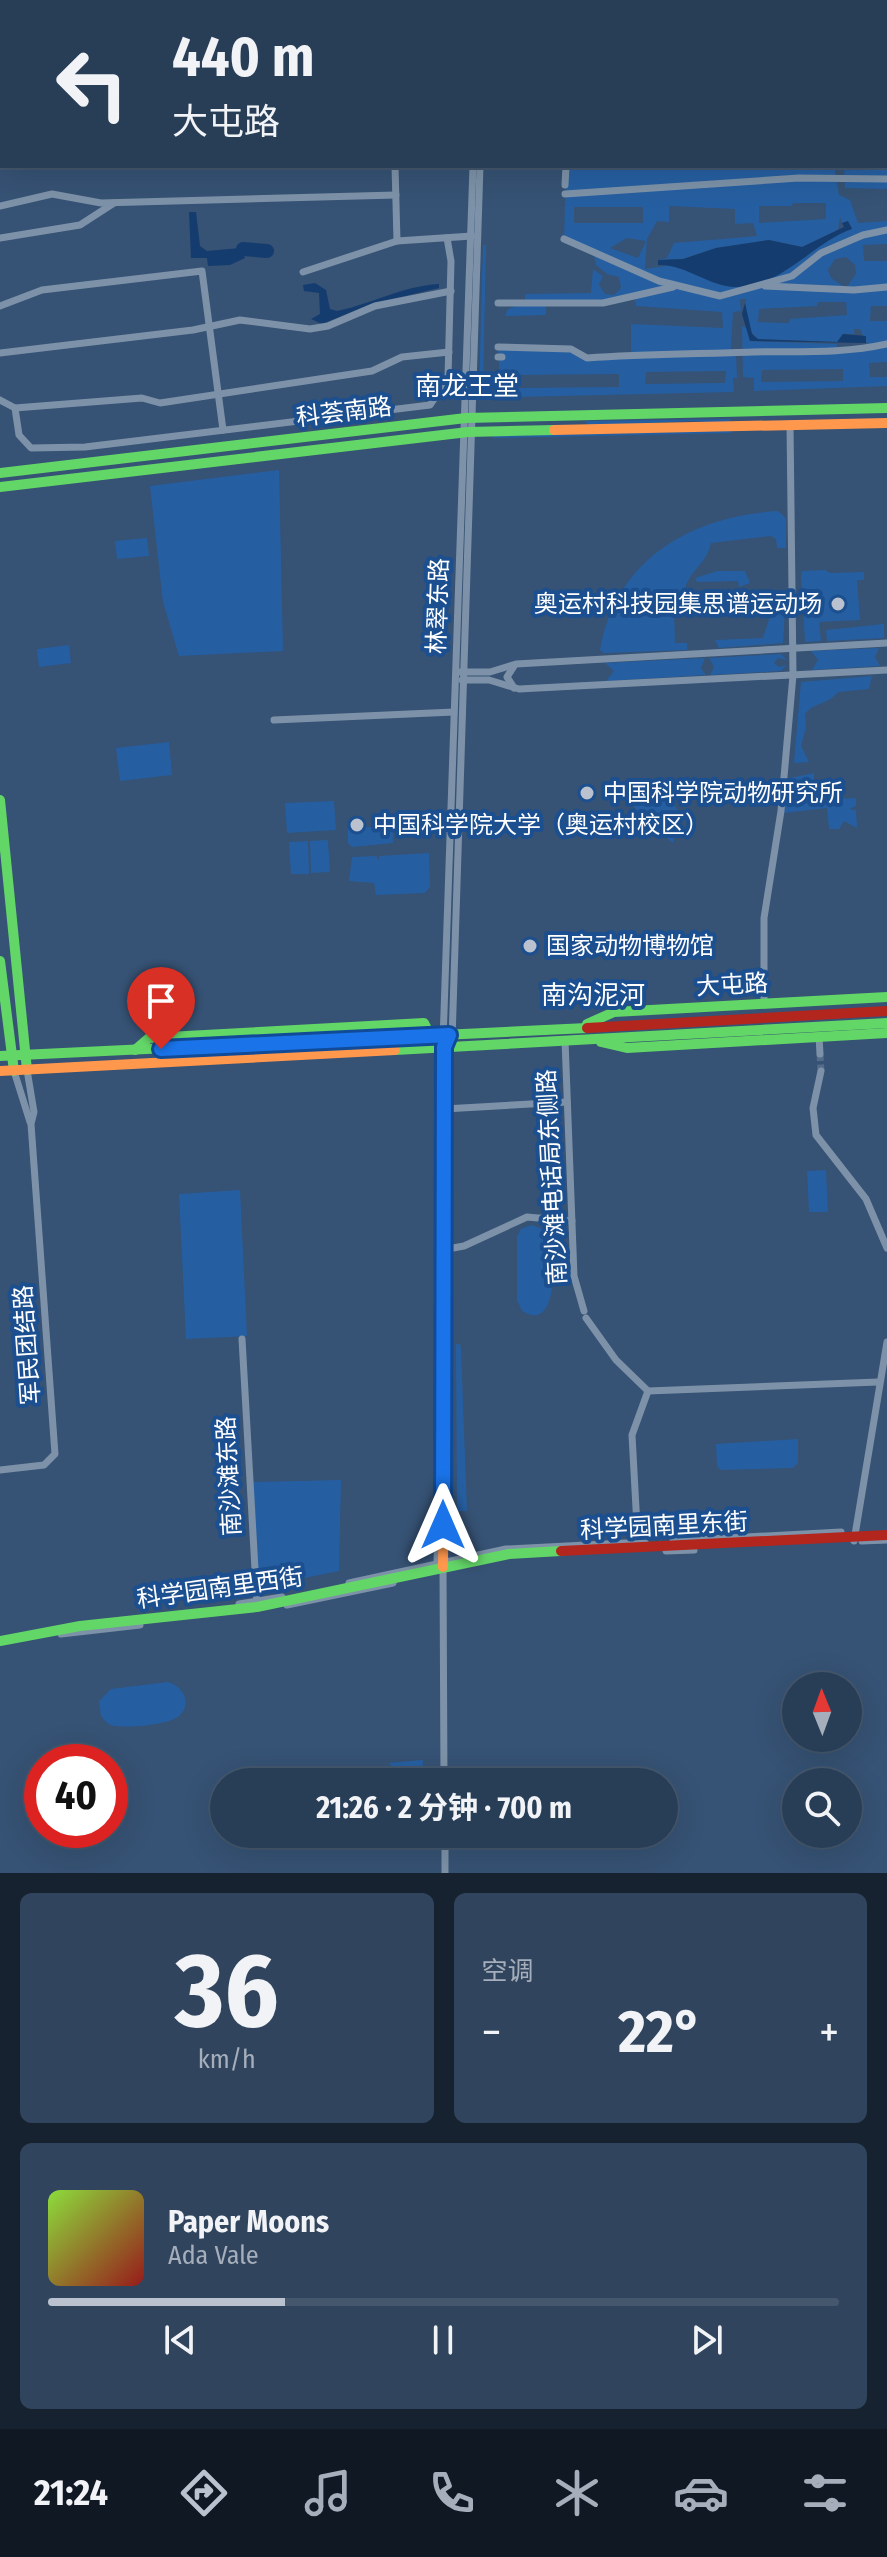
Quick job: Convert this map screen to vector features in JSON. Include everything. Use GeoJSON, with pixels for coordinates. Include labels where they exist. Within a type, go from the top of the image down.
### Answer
{"type":"FeatureCollection","features":[{"type":"Feature","properties":{"kind":"street"},"geometry":{"type":"LineString","coordinates":[[395,168],[397,241]]}},
{"type":"Feature","properties":{"kind":"street","name":"林翠东路"},"geometry":{"type":"LineString","coordinates":[[444,1041],[460,676],[473,168]]}},
{"type":"Feature","properties":{"kind":"street","name":"林翠东路"},"geometry":{"type":"LineString","coordinates":[[467,425],[480,168]]}},
{"type":"Feature","properties":{"kind":"street"},"geometry":{"type":"LineString","coordinates":[[566,168],[565,190],[799,178],[887,179]]}},
{"type":"Feature","properties":{"kind":"street"},"geometry":{"type":"LineString","coordinates":[[0,206],[52,194],[116,202],[396,195]]}},
{"type":"Feature","properties":{"kind":"street"},"geometry":{"type":"LineString","coordinates":[[0,238],[80,225],[116,202]]}},
{"type":"Feature","properties":{"kind":"street"},"geometry":{"type":"LineString","coordinates":[[564,239],[677,287],[720,296],[792,276],[821,253],[863,235],[887,230]]}},
{"type":"Feature","properties":{"kind":"street"},"geometry":{"type":"LineString","coordinates":[[303,272],[397,241],[472,236]]}},
{"type":"Feature","properties":{"kind":"street"},"geometry":{"type":"LineString","coordinates":[[15,408],[22,442],[31,448],[85,447],[430,405],[448,378],[451,247],[447,238]]}},
{"type":"Feature","properties":{"kind":"street"},"geometry":{"type":"LineString","coordinates":[[0,306],[42,290],[202,271],[223,430]]}},
{"type":"Feature","properties":{"kind":"street"},"geometry":{"type":"LineString","coordinates":[[763,286],[842,290],[887,287]]}},
{"type":"Feature","properties":{"kind":"street"},"geometry":{"type":"LineString","coordinates":[[498,303],[603,303],[677,287]]}},
{"type":"Feature","properties":{"kind":"street"},"geometry":{"type":"LineString","coordinates":[[0,353],[240,320],[310,329],[328,326],[375,306],[451,291]]}},
{"type":"Feature","properties":{"kind":"street"},"geometry":{"type":"LineString","coordinates":[[498,347],[571,349],[587,358],[807,354],[865,351],[887,344]]}},
{"type":"Feature","properties":{"kind":"street"},"geometry":{"type":"LineString","coordinates":[[0,400],[15,408],[142,398],[160,403],[372,371],[402,357],[449,352]]}},
{"type":"Feature","properties":{"kind":"street","name":"科荟南路"},"geometry":{"type":"LineString","coordinates":[[0,473],[592,415],[887,408]]}},
{"type":"Feature","properties":{"kind":"street","name":"科荟南路"},"geometry":{"type":"LineString","coordinates":[[0,487],[467,425],[887,423]]}},
{"type":"Feature","properties":{"kind":"street"},"geometry":{"type":"LineString","coordinates":[[764,1004],[764,918],[781,811],[793,675],[790,424]]}},
{"type":"Feature","properties":{"kind":"street"},"geometry":{"type":"LineString","coordinates":[[460,676],[516,664],[887,643]]}},
{"type":"Feature","properties":{"kind":"street"},"geometry":{"type":"LineString","coordinates":[[515,689],[507,677],[516,664]]}},
{"type":"Feature","properties":{"kind":"street"},"geometry":{"type":"LineString","coordinates":[[460,676],[493,680],[515,689],[887,670]]}},
{"type":"Feature","properties":{"kind":"street","name":"林翠东路"},"geometry":{"type":"LineString","coordinates":[[444,1041],[454,712],[460,676]]}},
{"type":"Feature","properties":{"kind":"street"},"geometry":{"type":"LineString","coordinates":[[274,720],[454,712]]}},
{"type":"Feature","properties":{"kind":"street"},"geometry":{"type":"LineString","coordinates":[[0,800],[27,1070]]}},
{"type":"Feature","properties":{"kind":"street"},"geometry":{"type":"LineString","coordinates":[[0,961],[8,1030],[6,1056],[14,1071]]}},
{"type":"Feature","properties":{"kind":"street","name":"大屯路"},"geometry":{"type":"LineString","coordinates":[[582,1026],[614,1012],[887,997]]}},
{"type":"Feature","properties":{"kind":"street","name":"大屯路"},"geometry":{"type":"LineString","coordinates":[[0,1071],[444,1041],[582,1026],[887,1011]]}},
{"type":"Feature","properties":{"kind":"street","name":"大屯路"},"geometry":{"type":"LineString","coordinates":[[6,1056],[444,1041],[565,1040],[887,1023]]}},
{"type":"Feature","properties":{"kind":"street"},"geometry":{"type":"LineString","coordinates":[[8,1030],[23,1029]]}},
{"type":"Feature","properties":{"kind":"street","name":"大屯路"},"geometry":{"type":"LineString","coordinates":[[588,1039],[627,1048],[887,1033]]}},
{"type":"Feature","properties":{"kind":"street"},"geometry":{"type":"LineString","coordinates":[[819,1036],[820,1054]]}},
{"type":"Feature","properties":{"kind":"street","name":"南沙滩电话局东侧路"},"geometry":{"type":"LineString","coordinates":[[565,1040],[574,1276],[585,1315],[616,1360],[648,1391]]}},
{"type":"Feature","properties":{"kind":"street"},"geometry":{"type":"LineString","coordinates":[[443,1250],[444,1041]]}},
{"type":"Feature","properties":{"kind":"street"},"geometry":{"type":"LineString","coordinates":[[444,1041],[444,1768]]}},
{"type":"Feature","properties":{"kind":"street","name":"军民团结路"},"geometry":{"type":"LineString","coordinates":[[27,1070],[34,1112],[31,1124]]}},
{"type":"Feature","properties":{"kind":"street","name":"军民团结路"},"geometry":{"type":"LineString","coordinates":[[0,1470],[44,1465],[55,1454],[31,1124],[14,1071]]}},
{"type":"Feature","properties":{"kind":"street"},"geometry":{"type":"LineString","coordinates":[[821,1071],[813,1108],[816,1135],[866,1199],[887,1248]]}},
{"type":"Feature","properties":{"kind":"street"},"geometry":{"type":"LineString","coordinates":[[446,1108],[567,1102]]}},
{"type":"Feature","properties":{"kind":"street"},"geometry":{"type":"LineString","coordinates":[[443,1250],[527,1217],[572,1221]]}},
{"type":"Feature","properties":{"kind":"street","name":"南沙滩东路"},"geometry":{"type":"LineString","coordinates":[[242,1339],[257,1606]]}},
{"type":"Feature","properties":{"kind":"street"},"geometry":{"type":"LineString","coordinates":[[854,1537],[887,1342]]}},
{"type":"Feature","properties":{"kind":"street"},"geometry":{"type":"LineString","coordinates":[[638,1548],[632,1435],[648,1391],[878,1382]]}},
{"type":"Feature","properties":{"kind":"street","name":"科学园南里东街"},"geometry":{"type":"LineString","coordinates":[[442,1567],[509,1554],[887,1535]]}},
{"type":"Feature","properties":{"kind":"street","name":"科学园南里西街"},"geometry":{"type":"LineString","coordinates":[[0,1641],[80,1626],[257,1606],[442,1567]]}},
{"type":"Feature","properties":{"kind":"street"},"geometry":{"type":"LineString","coordinates":[[445,1848],[445,1873]]}},
{"type":"Feature","properties":{"kind":"shaded area"},"geometry":{"type":"Polygon","coordinates":[[[566,168],[834,168],[839,195],[850,200],[858,223],[887,221],[887,244],[863,245],[864,261],[887,261],[887,306],[871,306],[870,321],[887,321],[887,362],[869,363],[870,377],[887,377],[887,386],[754,391],[754,378],[743,377],[742,326],[747,328],[750,341],[837,344],[837,352],[870,349],[860,329],[854,329],[854,334],[842,334],[838,342],[758,339],[747,320],[746,299],[740,299],[741,311],[733,312],[731,350],[631,353],[631,324],[723,328],[722,312],[636,306],[635,299],[546,304],[546,315],[505,316],[508,309],[525,303],[525,294],[591,293],[593,269],[603,276],[599,285],[605,294],[614,295],[621,288],[619,277],[607,274],[596,265],[594,255],[564,239],[566,168]],[[793,203],[792,206],[759,206],[759,223],[826,219],[826,203],[793,203]],[[669,206],[669,222],[657,221],[647,239],[645,269],[672,265],[731,287],[790,267],[835,235],[852,228],[848,222],[842,223],[840,217],[838,230],[802,247],[769,240],[716,248],[683,259],[658,260],[667,258],[674,243],[757,236],[753,223],[735,224],[735,209],[669,206]],[[574,207],[574,223],[643,223],[643,207],[574,207]],[[627,238],[610,248],[638,258],[646,241],[627,238]],[[846,257],[835,259],[828,270],[831,278],[846,288],[856,274],[855,265],[846,257]],[[818,302],[817,306],[759,309],[758,322],[789,323],[790,319],[847,315],[846,302],[818,302]],[[843,369],[762,370],[761,382],[843,381],[843,369]]]}},
{"type":"Feature","properties":{"kind":"shaded area"},"geometry":{"type":"Polygon","coordinates":[[[844,168],[887,168],[887,189],[845,188],[844,168]]]}},
{"type":"Feature","properties":{"kind":"shaded area"},"geometry":{"type":"Polygon","coordinates":[[[189,212],[196,212],[200,246],[207,251],[240,248],[245,258],[230,265],[208,266],[207,258],[191,258],[189,212]]]}},
{"type":"Feature","properties":{"kind":"shaded area"},"geometry":{"type":"Polygon","coordinates":[[[848,221],[852,229],[823,244],[782,273],[752,285],[726,286],[678,268],[658,265],[658,260],[683,259],[716,248],[769,240],[802,247],[844,227],[842,223],[848,221]]]}},
{"type":"Feature","properties":{"kind":"shaded area"},"geometry":{"type":"Polygon","coordinates":[[[483,245],[486,245],[483,393],[479,393],[483,245]]]}},
{"type":"Feature","properties":{"kind":"shaded area"},"geometry":{"type":"Polygon","coordinates":[[[315,283],[326,290],[330,309],[337,311],[425,285],[439,284],[439,288],[371,304],[322,324],[311,319],[320,314],[319,293],[304,291],[303,285],[315,283]]]}},
{"type":"Feature","properties":{"kind":"shaded area"},"geometry":{"type":"Polygon","coordinates":[[[745,303],[752,334],[758,339],[837,342],[843,334],[866,336],[866,343],[750,341],[742,314],[745,303]]]}},
{"type":"Feature","properties":{"kind":"shaded area"},"geometry":{"type":"Polygon","coordinates":[[[498,347],[571,349],[581,355],[736,353],[734,392],[515,397],[500,382],[498,347]],[[726,371],[646,372],[645,384],[725,383],[726,371]],[[619,374],[512,375],[512,388],[619,387],[619,374]]]}},
{"type":"Feature","properties":{"kind":"shaded area"},"geometry":{"type":"Polygon","coordinates":[[[730,419],[730,423],[692,421],[589,426],[585,421],[730,419]]]}},
{"type":"Feature","properties":{"kind":"shaded area"},"geometry":{"type":"Polygon","coordinates":[[[731,433],[493,438],[493,436],[731,433]]]}},
{"type":"Feature","properties":{"kind":"shaded area"},"geometry":{"type":"Polygon","coordinates":[[[279,470],[283,651],[179,656],[163,602],[150,486],[279,470]]]}},
{"type":"Feature","properties":{"kind":"shaded area"},"geometry":{"type":"Polygon","coordinates":[[[778,511],[786,518],[786,548],[777,548],[776,539],[771,536],[711,543],[704,559],[690,577],[682,607],[674,609],[675,643],[687,643],[687,650],[604,653],[600,650],[609,618],[622,590],[641,567],[663,548],[688,533],[716,522],[778,511]]]}},
{"type":"Feature","properties":{"kind":"shaded area"},"geometry":{"type":"Polygon","coordinates":[[[147,538],[149,556],[117,559],[115,541],[147,538]]]}},
{"type":"Feature","properties":{"kind":"shaded area"},"geometry":{"type":"Polygon","coordinates":[[[717,571],[745,571],[750,583],[739,587],[738,581],[697,582],[695,578],[717,571]]]}},
{"type":"Feature","properties":{"kind":"shaded area"},"geometry":{"type":"Polygon","coordinates":[[[802,571],[864,572],[864,580],[857,580],[860,620],[819,622],[821,641],[805,642],[802,571]]]}},
{"type":"Feature","properties":{"kind":"shaded area"},"geometry":{"type":"Polygon","coordinates":[[[786,594],[783,643],[719,648],[715,640],[763,638],[772,610],[771,595],[786,594]]]}},
{"type":"Feature","properties":{"kind":"shaded area"},"geometry":{"type":"Polygon","coordinates":[[[884,624],[884,638],[827,641],[826,630],[884,624]]]}},
{"type":"Feature","properties":{"kind":"shaded area"},"geometry":{"type":"Polygon","coordinates":[[[69,645],[71,663],[39,667],[37,649],[69,645]]]}},
{"type":"Feature","properties":{"kind":"shaded area"},"geometry":{"type":"Polygon","coordinates":[[[879,648],[875,657],[880,666],[812,670],[818,660],[811,651],[879,648]]]}},
{"type":"Feature","properties":{"kind":"shaded area"},"geometry":{"type":"Polygon","coordinates":[[[781,654],[787,660],[778,658],[774,663],[779,667],[787,665],[781,671],[710,675],[714,667],[709,658],[781,654]]]}},
{"type":"Feature","properties":{"kind":"shaded area"},"geometry":{"type":"Polygon","coordinates":[[[705,658],[701,668],[706,675],[606,681],[614,671],[605,663],[705,658]]]}},
{"type":"Feature","properties":{"kind":"shaded area"},"geometry":{"type":"Polygon","coordinates":[[[872,676],[869,689],[838,692],[805,714],[806,727],[801,746],[809,762],[794,763],[801,682],[872,676]]]}},
{"type":"Feature","properties":{"kind":"shaded area"},"geometry":{"type":"Polygon","coordinates":[[[169,742],[172,775],[120,781],[116,748],[169,742]]]}},
{"type":"Feature","properties":{"kind":"shaded area"},"geometry":{"type":"Polygon","coordinates":[[[814,773],[814,800],[856,798],[856,806],[849,809],[856,810],[857,828],[844,821],[839,829],[829,829],[827,808],[784,813],[790,778],[814,773]]]}},
{"type":"Feature","properties":{"kind":"shaded area"},"geometry":{"type":"Polygon","coordinates":[[[669,785],[672,800],[683,821],[676,826],[673,843],[642,818],[620,787],[669,785]]]}},
{"type":"Feature","properties":{"kind":"shaded area"},"geometry":{"type":"Polygon","coordinates":[[[334,801],[336,830],[287,833],[285,803],[334,801]]]}},
{"type":"Feature","properties":{"kind":"shaded area"},"geometry":{"type":"Polygon","coordinates":[[[348,821],[349,828],[393,826],[393,843],[352,847],[348,843],[348,821]]]}},
{"type":"Feature","properties":{"kind":"shaded area"},"geometry":{"type":"Polygon","coordinates":[[[328,840],[330,872],[311,873],[310,841],[328,840]]]}},
{"type":"Feature","properties":{"kind":"shaded area"},"geometry":{"type":"Polygon","coordinates":[[[308,841],[309,874],[291,874],[289,842],[308,841]]]}},
{"type":"Feature","properties":{"kind":"shaded area"},"geometry":{"type":"Polygon","coordinates":[[[429,853],[430,887],[425,893],[376,895],[374,883],[349,881],[352,857],[377,856],[379,861],[379,856],[429,853]]]}},
{"type":"Feature","properties":{"kind":"shaded area"},"geometry":{"type":"Polygon","coordinates":[[[826,1170],[828,1212],[809,1212],[807,1171],[826,1170]]]}},
{"type":"Feature","properties":{"kind":"shaded area"},"geometry":{"type":"Polygon","coordinates":[[[240,1190],[247,1336],[186,1339],[179,1194],[240,1190]]]}},
{"type":"Feature","properties":{"kind":"shaded area"},"geometry":{"type":"Polygon","coordinates":[[[532,1225],[547,1231],[553,1270],[549,1301],[543,1311],[535,1315],[522,1311],[517,1300],[517,1237],[521,1229],[532,1225]]]}},
{"type":"Feature","properties":{"kind":"shaded area"},"geometry":{"type":"Polygon","coordinates":[[[456,1344],[460,1344],[461,1349],[467,1511],[457,1511],[456,1344]]]}},
{"type":"Feature","properties":{"kind":"shaded area"},"geometry":{"type":"Polygon","coordinates":[[[798,1439],[798,1463],[793,1468],[721,1470],[717,1466],[716,1444],[798,1439]]]}},
{"type":"Feature","properties":{"kind":"shaded area"},"geometry":{"type":"Polygon","coordinates":[[[341,1480],[339,1571],[259,1587],[253,1482],[341,1480]]]}},
{"type":"Feature","properties":{"kind":"shaded area"},"geometry":{"type":"Polygon","coordinates":[[[168,1682],[182,1691],[186,1701],[183,1711],[174,1719],[122,1727],[109,1724],[101,1716],[99,1701],[111,1689],[168,1682]]]}},
{"type":"Feature","properties":{"kind":"shaded area"},"geometry":{"type":"Polygon","coordinates":[[[423,1760],[423,1768],[393,1768],[389,1763],[423,1760]]]}},
{"type":"Feature","properties":{"kind":"waterway"},"geometry":{"type":"LineString","coordinates":[[243,249],[267,251]]}},
{"type":"Feature","properties":{"kind":"tunnel"},"geometry":{"type":"LineString","coordinates":[[820,1054],[821,1071]]}},
{"type":"Feature","properties":{"kind":"traffic: fast"},"geometry":{"type":"LineString","coordinates":[[0,473],[466,418],[887,408]]}},
{"type":"Feature","properties":{"kind":"traffic: fast"},"geometry":{"type":"LineString","coordinates":[[0,487],[468,432],[554,430]]}},
{"type":"Feature","properties":{"kind":"traffic: fast"},"geometry":{"type":"LineString","coordinates":[[0,800],[27,1070]]}},
{"type":"Feature","properties":{"kind":"traffic: fast"},"geometry":{"type":"LineString","coordinates":[[0,961],[14,1071]]}},
{"type":"Feature","properties":{"kind":"traffic: fast"},"geometry":{"type":"LineString","coordinates":[[587,1024],[614,1012],[887,997]]}},
{"type":"Feature","properties":{"kind":"traffic: fast"},"geometry":{"type":"LineString","coordinates":[[135,1050],[149,1038],[424,1023],[431,1037]]}},
{"type":"Feature","properties":{"kind":"traffic: fast"},"geometry":{"type":"LineString","coordinates":[[395,1050],[887,1023]]}},
{"type":"Feature","properties":{"kind":"traffic: fast"},"geometry":{"type":"LineString","coordinates":[[0,1056],[587,1028]]}},
{"type":"Feature","properties":{"kind":"traffic: fast"},"geometry":{"type":"LineString","coordinates":[[601,1042],[627,1048],[887,1033]]}},
{"type":"Feature","properties":{"kind":"traffic: fast"},"geometry":{"type":"LineString","coordinates":[[0,1641],[80,1626],[257,1607],[509,1554],[561,1551]]}},
{"type":"Feature","properties":{"kind":"traffic: slow"},"geometry":{"type":"LineString","coordinates":[[554,430],[887,423]]}},
{"type":"Feature","properties":{"kind":"traffic: slow"},"geometry":{"type":"LineString","coordinates":[[443,1567],[447,1041]]}},
{"type":"Feature","properties":{"kind":"traffic: slow"},"geometry":{"type":"LineString","coordinates":[[0,1071],[395,1050]]}},
{"type":"Feature","properties":{"kind":"traffic: jam"},"geometry":{"type":"LineString","coordinates":[[587,1028],[887,1011]]}},
{"type":"Feature","properties":{"kind":"traffic: jam"},"geometry":{"type":"LineString","coordinates":[[561,1551],[887,1535]]}},
{"type":"Feature","properties":{"kind":"place","name":"奥运村科技园集思谱运动场"},"geometry":{"type":"Point","coordinates":[838,604]}},
{"type":"Feature","properties":{"kind":"place","name":"中国科学院动物研究所"},"geometry":{"type":"Point","coordinates":[587,793]}},
{"type":"Feature","properties":{"kind":"place","name":"中国科学院大学（奥运村校区）"},"geometry":{"type":"Point","coordinates":[357,825]}},
{"type":"Feature","properties":{"kind":"place","name":"国家动物博物馆"},"geometry":{"type":"Point","coordinates":[530,946]}},
{"type":"Feature","properties":{"kind":"district","name":"南龙王堂"},"geometry":{"type":"Point","coordinates":[467,386]}},
{"type":"Feature","properties":{"kind":"district","name":"南沟泥河"},"geometry":{"type":"Point","coordinates":[593,995]}},
{"type":"Feature","properties":{"kind":"route"},"geometry":{"type":"LineString","coordinates":[[161,1049],[449,1035],[444,1047],[443,1525]]}}]}
